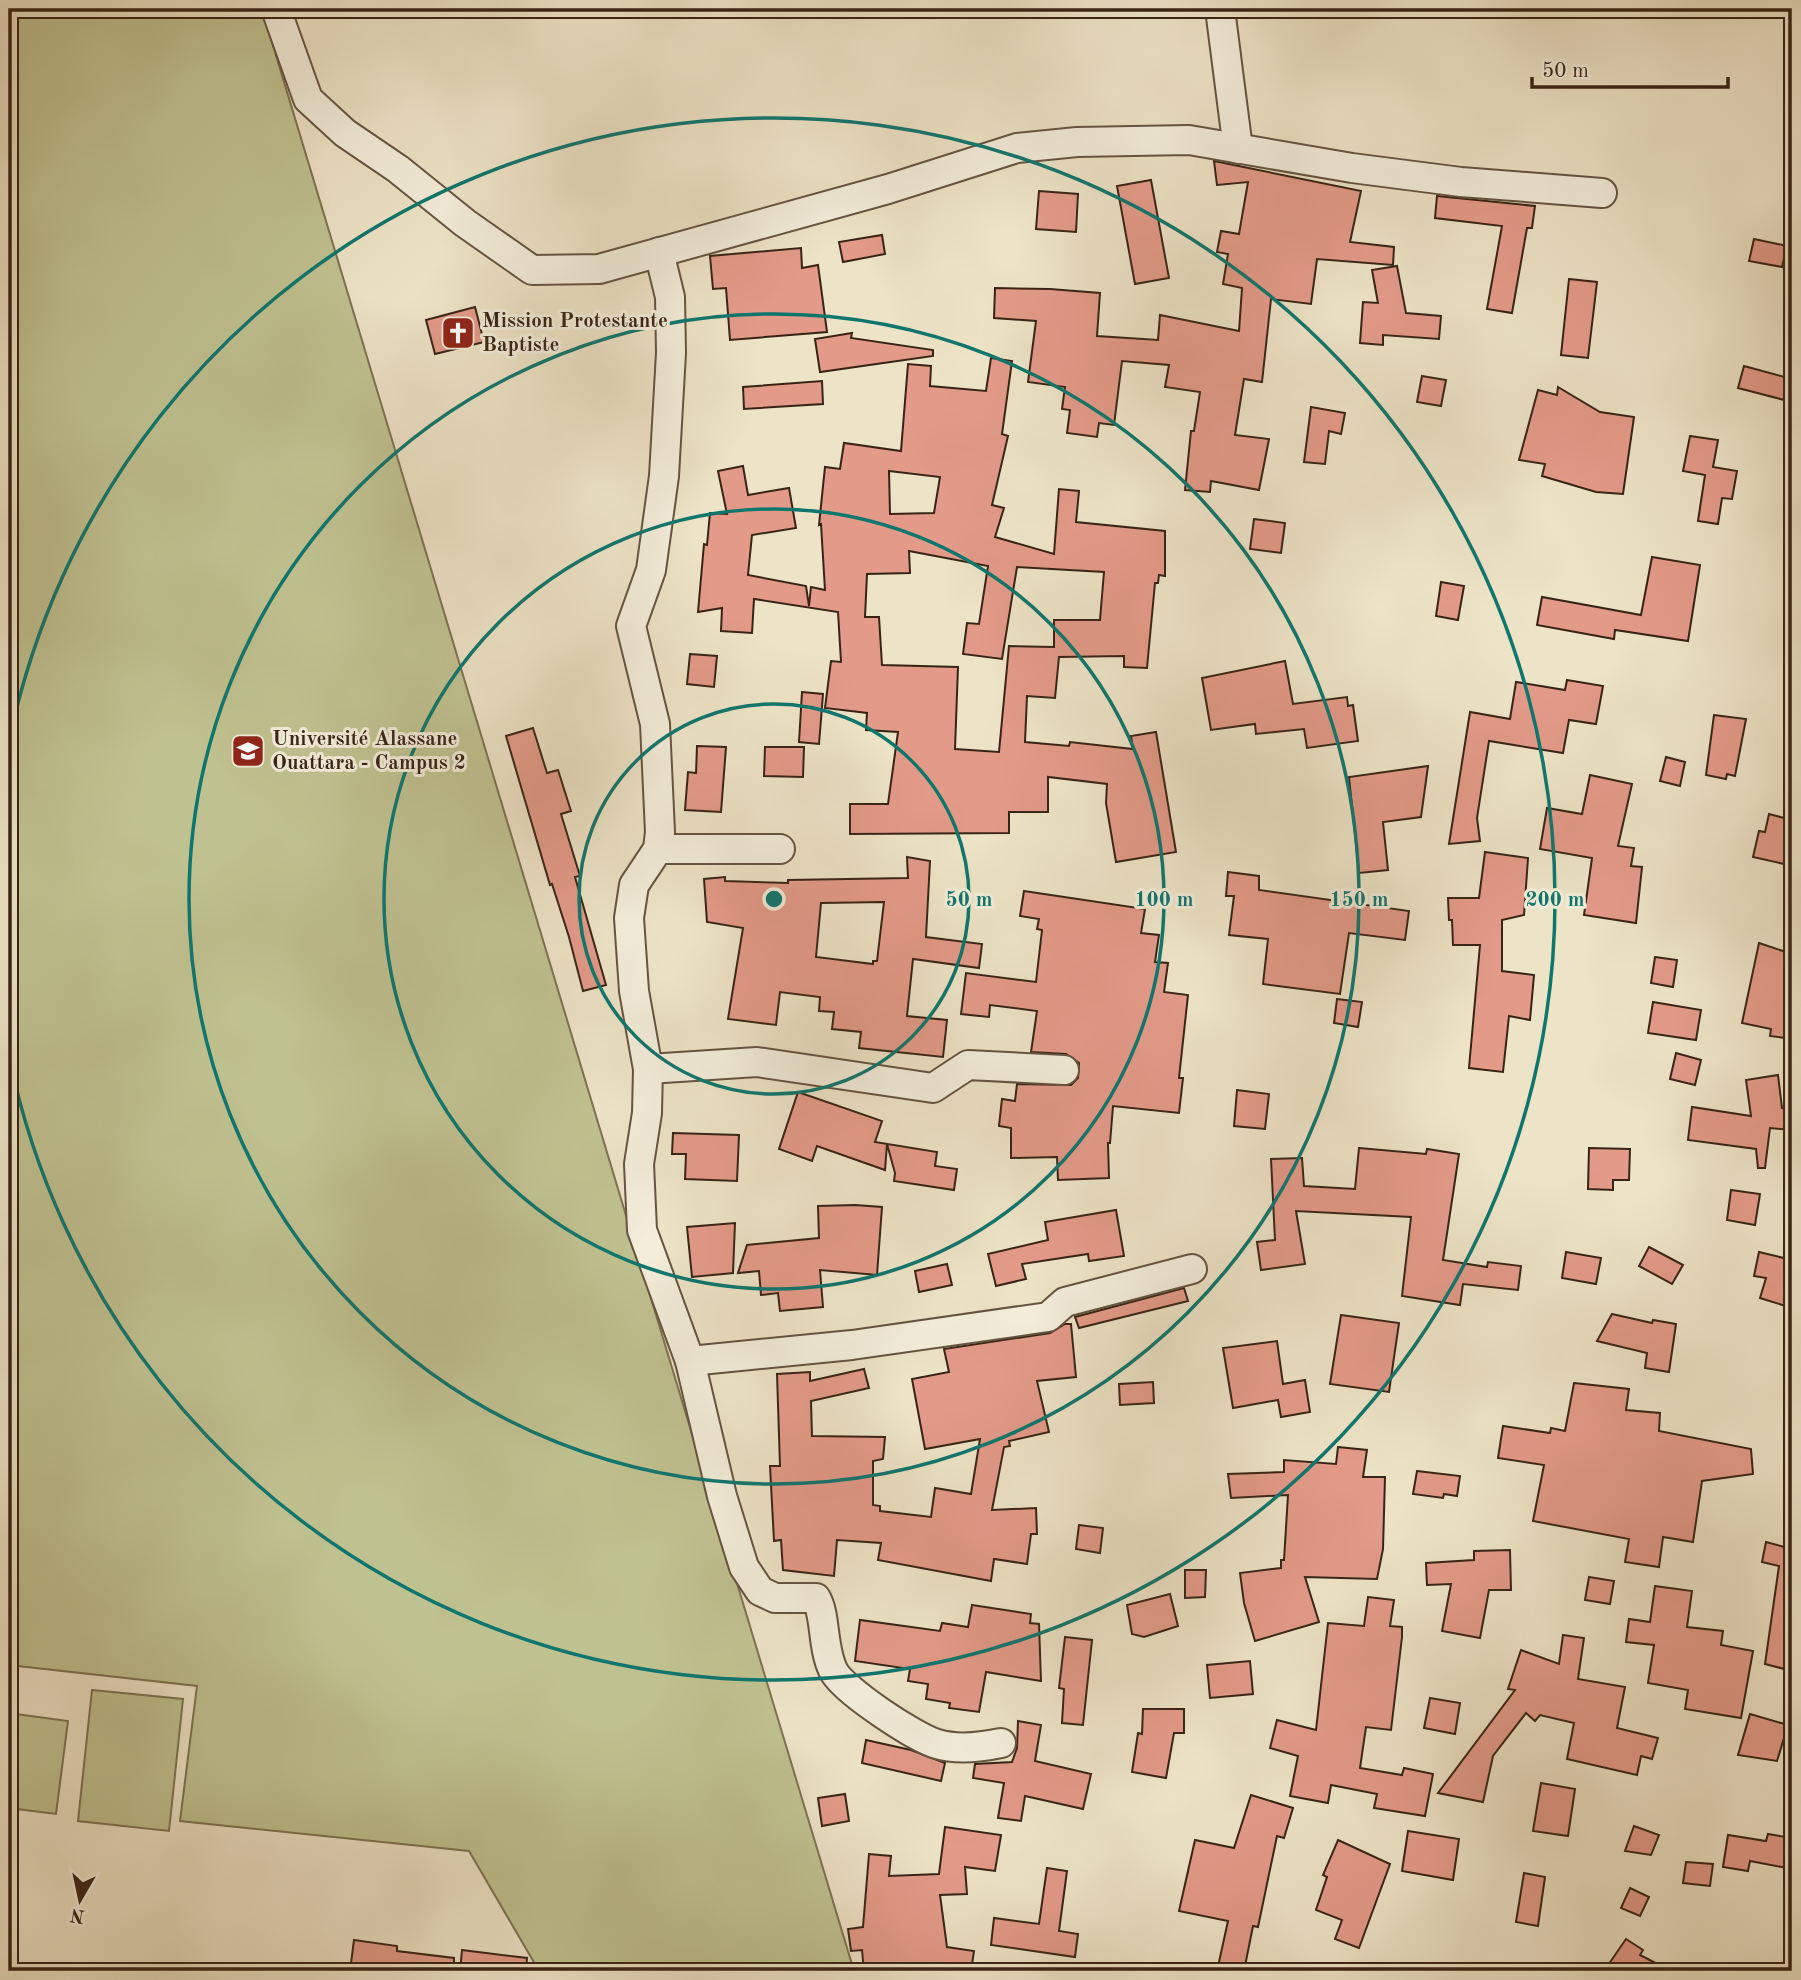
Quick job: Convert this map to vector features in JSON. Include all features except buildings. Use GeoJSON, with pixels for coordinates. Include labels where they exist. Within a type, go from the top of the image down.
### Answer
{"type":"FeatureCollection","features":[{"type":"Feature","properties":{"kind":"street"},"geometry":{"type":"LineString","coordinates":[[276,9],[307,99],[345,133],[398,169],[465,223],[533,270],[599,269],[888,189],[1017,148],[1077,142],[1189,140],[1352,168],[1461,182],[1602,193]]}},
{"type":"Feature","properties":{"kind":"street"},"geometry":{"type":"LineString","coordinates":[[1220,9],[1238,149]]}},
{"type":"Feature","properties":{"kind":"street"},"geometry":{"type":"LineString","coordinates":[[659,252],[670,297],[671,353],[664,476],[651,570],[639,597],[631,626],[655,724],[658,849],[634,885],[629,918],[634,991],[648,1069],[647,1113],[639,1164],[642,1230],[690,1361],[722,1496],[744,1567],[760,1591],[775,1598],[816,1598],[821,1607],[823,1640],[834,1673],[859,1696],[897,1723],[937,1744],[979,1747],[1001,1743]]}},
{"type":"Feature","properties":{"kind":"street"},"geometry":{"type":"LineString","coordinates":[[658,849],[780,849]]}},
{"type":"Feature","properties":{"kind":"street"},"geometry":{"type":"LineString","coordinates":[[648,1069],[757,1062],[933,1088],[968,1065],[1064,1070]]}},
{"type":"Feature","properties":{"kind":"street"},"geometry":{"type":"LineString","coordinates":[[690,1361],[852,1345],[1048,1317],[1065,1302],[1192,1269]]}},
{"type":"Feature","properties":{"kind":"green space","name":"Université Alassane Ouattara - Campus 2"},"geometry":{"type":"Polygon","coordinates":[[[9,9],[262,9],[854,1971],[539,1971],[469,1851],[180,1821],[197,1686],[9,1665],[9,9]]]}},
{"type":"Feature","properties":{"kind":"green space"},"geometry":{"type":"Polygon","coordinates":[[[92,1690],[183,1699],[169,1831],[78,1821],[92,1690]]]}},
{"type":"Feature","properties":{"kind":"green space"},"geometry":{"type":"Polygon","coordinates":[[[9,1713],[68,1721],[56,1814],[9,1808],[9,1713]]]}},
{"type":"Feature","properties":{"kind":"place","name":"Mission Protestante Baptiste"},"geometry":{"type":"Point","coordinates":[458,333]}},
{"type":"Feature","properties":{"kind":"place","name":"Université Alassane Ouattara - Campus 2"},"geometry":{"type":"Point","coordinates":[248,751]}}]}
